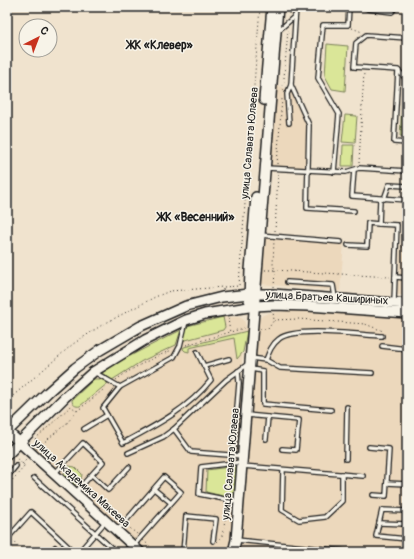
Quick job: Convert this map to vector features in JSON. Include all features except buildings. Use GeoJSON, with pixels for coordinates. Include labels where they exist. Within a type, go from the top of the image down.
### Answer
{"type":"FeatureCollection","features":[{"type":"Feature","properties":{"kind":"main road","name":"улица Салавата Юлаева"},"geometry":{"type":"LineString","coordinates":[[232,552],[236,540],[239,502],[239,460],[246,415],[253,329],[250,270],[272,7]]}},
{"type":"Feature","properties":{"kind":"main road","name":"улица Салавата Юлаева"},"geometry":{"type":"LineString","coordinates":[[252,294],[260,235],[278,7]]}},
{"type":"Feature","properties":{"kind":"main road","name":"улица Братьев Кашириных"},"geometry":{"type":"LineString","coordinates":[[7,432],[75,368],[100,350],[141,326],[186,306],[222,297],[252,294],[273,294],[335,298],[347,304],[407,313]]}},
{"type":"Feature","properties":{"kind":"main road","name":"улица Братьев Кашириных"},"geometry":{"type":"LineString","coordinates":[[7,455],[65,397],[93,372],[145,340],[186,320],[205,314],[252,306],[407,304]]}},
{"type":"Feature","properties":{"kind":"main road","name":"улица Академика Макеева"},"geometry":{"type":"LineString","coordinates":[[7,432],[137,549]]}},
{"type":"Feature","properties":{"kind":"lane"},"geometry":{"type":"LineString","coordinates":[[289,123],[288,94],[291,85],[296,7]]}},
{"type":"Feature","properties":{"kind":"lane"},"geometry":{"type":"LineString","coordinates":[[334,172],[339,114],[318,78],[322,25],[348,25],[349,7]]}},
{"type":"Feature","properties":{"kind":"lane"},"geometry":{"type":"LineString","coordinates":[[364,7],[368,9],[392,12],[396,7]]}},
{"type":"Feature","properties":{"kind":"lane"},"geometry":{"type":"LineString","coordinates":[[276,32],[295,16]]}},
{"type":"Feature","properties":{"kind":"lane"},"geometry":{"type":"LineString","coordinates":[[407,38],[366,35],[356,42],[354,67],[398,70],[407,80]]}},
{"type":"Feature","properties":{"kind":"lane"},"geometry":{"type":"LineString","coordinates":[[398,70],[394,142],[407,143]]}},
{"type":"Feature","properties":{"kind":"lane"},"geometry":{"type":"LineString","coordinates":[[291,85],[309,126],[306,208],[354,211]]}},
{"type":"Feature","properties":{"kind":"lane"},"geometry":{"type":"LineString","coordinates":[[265,168],[334,172],[346,172],[359,168],[407,171]]}},
{"type":"Feature","properties":{"kind":"lane"},"geometry":{"type":"LineString","coordinates":[[354,170],[352,196],[407,200]]}},
{"type":"Feature","properties":{"kind":"lane"},"geometry":{"type":"LineString","coordinates":[[379,224],[382,199],[389,185],[407,186]]}},
{"type":"Feature","properties":{"kind":"lane"},"geometry":{"type":"LineString","coordinates":[[348,245],[367,246],[368,223],[398,225],[394,303]]}},
{"type":"Feature","properties":{"kind":"lane"},"geometry":{"type":"LineString","coordinates":[[260,235],[341,242]]}},
{"type":"Feature","properties":{"kind":"lane"},"geometry":{"type":"LineString","coordinates":[[395,277],[407,278]]}},
{"type":"Feature","properties":{"kind":"lane"},"geometry":{"type":"LineString","coordinates":[[287,282],[333,285],[335,298]]}},
{"type":"Feature","properties":{"kind":"lane"},"geometry":{"type":"LineString","coordinates":[[186,320],[180,346],[174,357],[120,387],[103,408],[123,443],[161,424],[201,392],[211,380],[196,352]]}},
{"type":"Feature","properties":{"kind":"lane"},"geometry":{"type":"LineString","coordinates":[[266,360],[272,347],[279,338],[290,333],[317,332],[382,336]]}},
{"type":"Feature","properties":{"kind":"lane"},"geometry":{"type":"LineString","coordinates":[[382,346],[407,349]]}},
{"type":"Feature","properties":{"kind":"lane"},"geometry":{"type":"LineString","coordinates":[[204,366],[229,359]]}},
{"type":"Feature","properties":{"kind":"lane"},"geometry":{"type":"LineString","coordinates":[[128,453],[163,437],[174,429],[226,380],[250,363],[266,360],[280,368],[372,373]]}},
{"type":"Feature","properties":{"kind":"lane"},"geometry":{"type":"LineString","coordinates":[[250,363],[263,371],[263,404],[331,410]]}},
{"type":"Feature","properties":{"kind":"lane"},"geometry":{"type":"LineString","coordinates":[[238,371],[239,460]]}},
{"type":"Feature","properties":{"kind":"lane"},"geometry":{"type":"LineString","coordinates":[[93,372],[120,387]]}},
{"type":"Feature","properties":{"kind":"lane"},"geometry":{"type":"LineString","coordinates":[[346,460],[347,407]]}},
{"type":"Feature","properties":{"kind":"lane"},"geometry":{"type":"LineString","coordinates":[[84,429],[107,415]]}},
{"type":"Feature","properties":{"kind":"lane"},"geometry":{"type":"LineString","coordinates":[[246,415],[299,420],[296,450],[282,449]]}},
{"type":"Feature","properties":{"kind":"lane"},"geometry":{"type":"LineString","coordinates":[[266,439],[268,417]]}},
{"type":"Feature","properties":{"kind":"lane"},"geometry":{"type":"LineString","coordinates":[[174,429],[191,452],[239,460],[283,470],[363,476]]}},
{"type":"Feature","properties":{"kind":"lane"},"geometry":{"type":"LineString","coordinates":[[54,474],[83,443],[103,462],[75,493]]}},
{"type":"Feature","properties":{"kind":"lane"},"geometry":{"type":"LineString","coordinates":[[369,447],[389,449],[386,496],[373,495]]}},
{"type":"Feature","properties":{"kind":"lane"},"geometry":{"type":"LineString","coordinates":[[239,460],[202,467],[199,494],[239,502]]}},
{"type":"Feature","properties":{"kind":"lane"},"geometry":{"type":"LineString","coordinates":[[7,477],[16,466]]}},
{"type":"Feature","properties":{"kind":"lane"},"geometry":{"type":"LineString","coordinates":[[92,475],[108,490],[129,467]]}},
{"type":"Feature","properties":{"kind":"lane"},"geometry":{"type":"LineString","coordinates":[[283,470],[282,510],[299,520],[325,517],[342,501],[342,474]]}},
{"type":"Feature","properties":{"kind":"lane"},"geometry":{"type":"LineString","coordinates":[[117,531],[164,477],[181,492],[140,538],[137,549]]}},
{"type":"Feature","properties":{"kind":"lane"},"geometry":{"type":"LineString","coordinates":[[34,478],[116,552]]}},
{"type":"Feature","properties":{"kind":"lane"},"geometry":{"type":"LineString","coordinates":[[387,483],[407,484]]}},
{"type":"Feature","properties":{"kind":"lane"},"geometry":{"type":"LineString","coordinates":[[154,488],[171,503]]}},
{"type":"Feature","properties":{"kind":"lane"},"geometry":{"type":"LineString","coordinates":[[407,511],[382,510],[376,536],[407,539]]}},
{"type":"Feature","properties":{"kind":"lane"},"geometry":{"type":"LineString","coordinates":[[8,538],[31,512],[74,552]]}},
{"type":"Feature","properties":{"kind":"lane"},"geometry":{"type":"LineString","coordinates":[[183,552],[186,516],[216,519],[213,541]]}},
{"type":"Feature","properties":{"kind":"lane"},"geometry":{"type":"LineString","coordinates":[[79,552],[106,521]]}},
{"type":"Feature","properties":{"kind":"lane"},"geometry":{"type":"LineString","coordinates":[[379,523],[407,524]]}},
{"type":"Feature","properties":{"kind":"lane"},"geometry":{"type":"LineString","coordinates":[[236,540],[354,552]]}},
{"type":"Feature","properties":{"kind":"lane"},"geometry":{"type":"LineString","coordinates":[[55,547],[60,552]]}},
{"type":"Feature","properties":{"kind":"path"},"geometry":{"type":"LineString","coordinates":[[239,286],[260,7]]}},
{"type":"Feature","properties":{"kind":"path"},"geometry":{"type":"LineString","coordinates":[[283,92],[290,7]]}},
{"type":"Feature","properties":{"kind":"path"},"geometry":{"type":"LineString","coordinates":[[348,25],[366,35]]}},
{"type":"Feature","properties":{"kind":"path"},"geometry":{"type":"LineString","coordinates":[[359,168],[364,68]]}},
{"type":"Feature","properties":{"kind":"path"},"geometry":{"type":"LineString","coordinates":[[275,270],[273,265],[278,172],[276,169],[282,99]]}},
{"type":"Feature","properties":{"kind":"path"},"geometry":{"type":"LineString","coordinates":[[396,247],[407,247]]}},
{"type":"Feature","properties":{"kind":"path"},"geometry":{"type":"LineString","coordinates":[[240,270],[250,270]]}},
{"type":"Feature","properties":{"kind":"path"},"geometry":{"type":"LineString","coordinates":[[7,401],[73,344],[108,321],[170,291],[223,287]]}},
{"type":"Feature","properties":{"kind":"path"},"geometry":{"type":"LineString","coordinates":[[274,320],[298,319],[365,324],[383,331]]}},
{"type":"Feature","properties":{"kind":"path"},"geometry":{"type":"LineString","coordinates":[[35,439],[71,406],[77,411]]}},
{"type":"Feature","properties":{"kind":"path"},"geometry":{"type":"LineString","coordinates":[[39,446],[156,552]]}},
{"type":"Feature","properties":{"kind":"path"},"geometry":{"type":"LineString","coordinates":[[209,552],[222,536],[228,500]]}},
{"type":"Feature","properties":{"kind":"path"},"geometry":{"type":"LineString","coordinates":[[8,538],[25,552]]}},
{"type":"Feature","properties":{"kind":"shaded area"},"geometry":{"type":"Polygon","coordinates":[[[277,85],[291,91],[307,126],[306,168],[270,166],[277,85]]]}},
{"type":"Feature","properties":{"kind":"shaded area"},"geometry":{"type":"Polygon","coordinates":[[[265,236],[344,243],[340,291],[261,284],[265,236]]]}},
{"type":"Feature","properties":{"kind":"shaded area"},"geometry":{"type":"Polygon","coordinates":[[[401,244],[407,244],[407,295],[397,295],[401,244]]]}},
{"type":"Feature","properties":{"kind":"shaded area"},"geometry":{"type":"Polygon","coordinates":[[[290,311],[407,317],[407,552],[237,552],[240,540],[259,319],[263,315],[269,313],[290,311]]]}},
{"type":"Feature","properties":{"kind":"shaded area"},"geometry":{"type":"Polygon","coordinates":[[[221,317],[239,317],[244,320],[247,331],[240,381],[245,381],[231,536],[227,552],[147,552],[37,454],[34,443],[38,435],[94,379],[102,373],[120,361],[187,326],[221,317]]]}},
{"type":"Feature","properties":{"kind":"green space"},"geometry":{"type":"Polygon","coordinates":[[[327,44],[348,46],[345,91],[332,89],[325,76],[327,44]]]}},
{"type":"Feature","properties":{"kind":"green space"},"geometry":{"type":"Polygon","coordinates":[[[403,90],[407,90],[407,136],[400,136],[403,90]]]}},
{"type":"Feature","properties":{"kind":"green space"},"geometry":{"type":"Polygon","coordinates":[[[345,115],[357,116],[355,143],[342,142],[345,115]]]}},
{"type":"Feature","properties":{"kind":"green space"},"geometry":{"type":"Polygon","coordinates":[[[343,145],[354,145],[353,166],[342,166],[343,145]]]}},
{"type":"Feature","properties":{"kind":"green space"},"geometry":{"type":"Polygon","coordinates":[[[223,317],[225,327],[223,330],[182,341],[187,326],[223,317]]]}},
{"type":"Feature","properties":{"kind":"green space"},"geometry":{"type":"Polygon","coordinates":[[[181,330],[176,345],[142,361],[112,380],[102,373],[120,361],[181,330]]]}},
{"type":"Feature","properties":{"kind":"green space"},"geometry":{"type":"Polygon","coordinates":[[[247,331],[243,352],[237,359],[234,338],[189,348],[189,352],[183,349],[184,347],[247,331]]]}},
{"type":"Feature","properties":{"kind":"green space"},"geometry":{"type":"Polygon","coordinates":[[[94,379],[101,379],[108,383],[80,406],[74,405],[72,400],[94,379]]]}},
{"type":"Feature","properties":{"kind":"green space"},"geometry":{"type":"Polygon","coordinates":[[[69,466],[75,467],[82,474],[81,480],[75,485],[64,475],[65,470],[69,466]]]}},
{"type":"Feature","properties":{"kind":"green space"},"geometry":{"type":"Polygon","coordinates":[[[236,466],[234,494],[231,498],[206,492],[207,470],[236,466]]]}},
{"type":"Feature","properties":{"kind":"district","name":"ЖК «Клевер»"},"geometry":{"type":"Point","coordinates":[160,45]}},
{"type":"Feature","properties":{"kind":"district","name":"ЖК «Весенний»"},"geometry":{"type":"Point","coordinates":[196,217]}}]}
